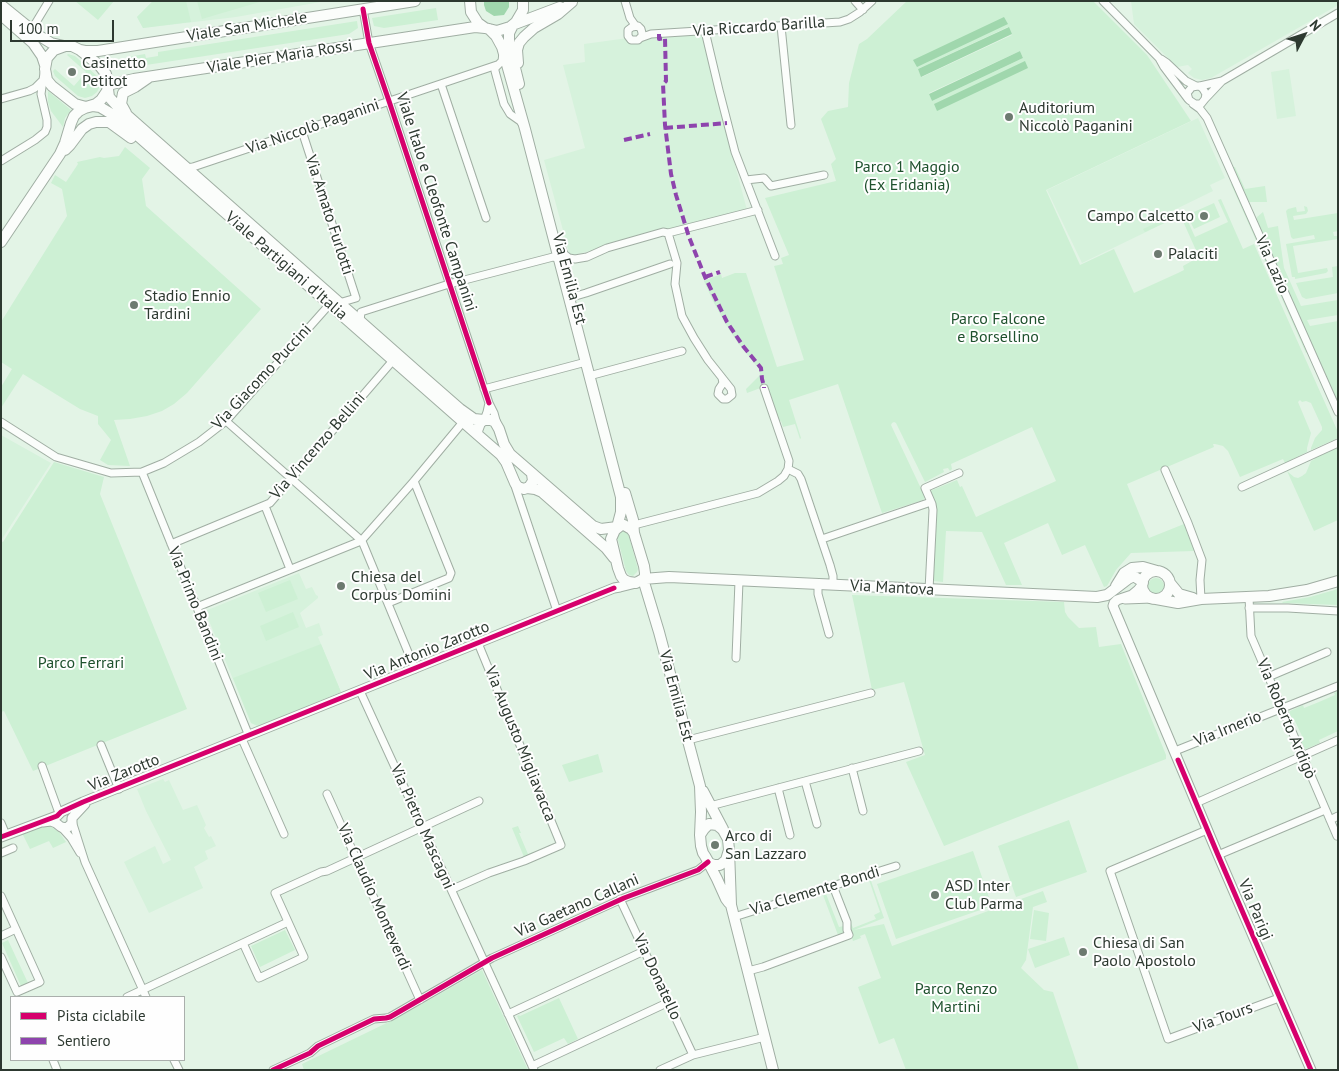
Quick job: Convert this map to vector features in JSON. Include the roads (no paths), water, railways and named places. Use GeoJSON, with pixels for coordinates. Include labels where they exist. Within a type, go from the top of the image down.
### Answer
{"type":"FeatureCollection","features":[{"type":"Feature","properties":{"kind":"main road","name":"Viale San Michele"},"geometry":{"type":"LineString","coordinates":[[80,50],[88,52],[414,1]]}},
{"type":"Feature","properties":{"kind":"main road","name":"Via Emilia Est"},"geometry":{"type":"LineString","coordinates":[[470,1],[473,16],[478,23],[498,39],[503,50],[559,262],[571,297],[621,500],[622,512],[611,539],[617,564]]}},
{"type":"Feature","properties":{"kind":"main road","name":"Via Emilia Est"},"geometry":{"type":"LineString","coordinates":[[523,1],[521,15],[509,33],[509,44],[562,249],[586,362],[633,520],[646,573],[640,581],[651,606],[700,786],[728,839],[731,906]]}},
{"type":"Feature","properties":{"kind":"main road"},"geometry":{"type":"LineString","coordinates":[[523,98],[523,85],[517,57],[521,40],[532,29],[556,16],[574,2]]}},
{"type":"Feature","properties":{"kind":"main road","name":"Viale Pier Maria Rossi"},"geometry":{"type":"LineString","coordinates":[[108,88],[113,83],[149,77],[474,27],[502,30],[574,2]]}},
{"type":"Feature","properties":{"kind":"main road"},"geometry":{"type":"LineString","coordinates":[[1,5],[22,23],[51,43],[72,46],[80,50],[104,71],[108,88],[101,100],[81,110],[74,116],[59,156],[1,242]]}},
{"type":"Feature","properties":{"kind":"main road"},"geometry":{"type":"LineString","coordinates":[[1,15],[33,43],[40,53],[44,71],[50,83],[68,100],[78,106],[90,106]]}},
{"type":"Feature","properties":{"kind":"main road"},"geometry":{"type":"LineString","coordinates":[[44,71],[47,58],[51,52],[66,46]]}},
{"type":"Feature","properties":{"kind":"main road"},"geometry":{"type":"LineString","coordinates":[[128,116],[121,104],[124,93],[135,88],[149,77]]}},
{"type":"Feature","properties":{"kind":"main road","name":"Viale Partigiani d'Italia"},"geometry":{"type":"LineString","coordinates":[[108,88],[110,99],[128,116],[334,304],[360,321],[395,358],[474,419],[491,420],[495,422],[499,429]]}},
{"type":"Feature","properties":{"kind":"main road","name":"Viale Partigiani d'Italia"},"geometry":{"type":"LineString","coordinates":[[90,106],[110,113],[395,358],[501,455],[514,483]]}},
{"type":"Feature","properties":{"kind":"main road"},"geometry":{"type":"LineString","coordinates":[[59,156],[84,127],[100,122],[111,123],[137,142],[154,150]]}},
{"type":"Feature","properties":{"kind":"main road"},"geometry":{"type":"LineString","coordinates":[[478,435],[477,430],[484,420]]}},
{"type":"Feature","properties":{"kind":"main road"},"geometry":{"type":"LineString","coordinates":[[499,429],[507,450],[515,459],[595,528],[601,529],[624,525],[634,529]]}},
{"type":"Feature","properties":{"kind":"main road"},"geometry":{"type":"LineString","coordinates":[[526,488],[533,481],[532,474]]}},
{"type":"Feature","properties":{"kind":"main road"},"geometry":{"type":"LineString","coordinates":[[514,483],[518,487],[535,489],[542,492],[606,548],[617,564],[624,580],[629,582],[640,581]]}},
{"type":"Feature","properties":{"kind":"main road","name":"Via Mantova"},"geometry":{"type":"LineString","coordinates":[[644,566],[654,574],[669,577],[1097,597],[1107,595],[1128,579],[1135,578],[1143,583],[1148,574],[1157,572]]}},
{"type":"Feature","properties":{"kind":"main road"},"geometry":{"type":"LineString","coordinates":[[1113,591],[1121,576],[1127,570],[1137,567],[1166,575],[1179,594],[1200,599],[1249,603],[1338,581]]}},
{"type":"Feature","properties":{"kind":"main road"},"geometry":{"type":"LineString","coordinates":[[651,606],[655,587],[658,583],[669,577]]}},
{"type":"Feature","properties":{"kind":"main road","name":"Via Mantova"},"geometry":{"type":"LineString","coordinates":[[640,581],[669,577]]}},
{"type":"Feature","properties":{"kind":"main road"},"geometry":{"type":"LineString","coordinates":[[1143,583],[1145,593],[1154,599],[1178,603],[1200,599]]}},
{"type":"Feature","properties":{"kind":"main road"},"geometry":{"type":"LineString","coordinates":[[1154,599],[1166,595],[1170,588],[1170,583]]}},
{"type":"Feature","properties":{"kind":"main road","name":"Via Emilia Est"},"geometry":{"type":"LineString","coordinates":[[700,786],[701,846],[731,906],[773,1070]]}},
{"type":"Feature","properties":{"kind":"main road"},"geometry":{"type":"LineString","coordinates":[[700,835],[709,824],[717,825],[723,830]]}},
{"type":"Feature","properties":{"kind":"main road"},"geometry":{"type":"LineString","coordinates":[[706,859],[709,863],[720,865],[726,860],[729,850]]}},
{"type":"Feature","properties":{"kind":"street"},"geometry":{"type":"LineString","coordinates":[[22,23],[30,26],[35,24],[49,1]]}},
{"type":"Feature","properties":{"kind":"street"},"geometry":{"type":"LineString","coordinates":[[625,1],[630,18],[642,34],[636,40],[630,39],[628,35],[630,18]]}},
{"type":"Feature","properties":{"kind":"street"},"geometry":{"type":"LineString","coordinates":[[855,1],[863,10]]}},
{"type":"Feature","properties":{"kind":"street","name":"Via Riccardo Barilla"},"geometry":{"type":"LineString","coordinates":[[640,38],[651,34],[840,22],[849,19],[863,10],[872,1]]}},
{"type":"Feature","properties":{"kind":"street"},"geometry":{"type":"LineString","coordinates":[[1103,1],[1159,58],[1186,81],[1199,86],[1205,91],[1205,100]]}},
{"type":"Feature","properties":{"kind":"street","name":"Viale Italo e Cleofonte Campanini"},"geometry":{"type":"LineString","coordinates":[[363,9],[369,43],[499,429]]}},
{"type":"Feature","properties":{"kind":"street"},"geometry":{"type":"LineString","coordinates":[[1222,81],[1193,86],[1187,93],[1191,102],[1199,104],[1222,81],[1338,13]]}},
{"type":"Feature","properties":{"kind":"street"},"geometry":{"type":"LineString","coordinates":[[781,26],[791,125]]}},
{"type":"Feature","properties":{"kind":"street"},"geometry":{"type":"LineString","coordinates":[[628,30],[632,27],[639,28]]}},
{"type":"Feature","properties":{"kind":"street","name":"Via Riccardo Barilla"},"geometry":{"type":"LineString","coordinates":[[639,28],[643,32],[651,34]]}},
{"type":"Feature","properties":{"kind":"street"},"geometry":{"type":"LineString","coordinates":[[705,31],[730,134],[775,256]]}},
{"type":"Feature","properties":{"kind":"street"},"geometry":{"type":"LineString","coordinates":[[503,50],[502,59],[495,68],[495,72],[504,106],[511,115],[521,122],[525,129]]}},
{"type":"Feature","properties":{"kind":"street","name":"Via Lazio"},"geometry":{"type":"LineString","coordinates":[[1159,58],[1164,68],[1191,102],[1207,118],[1338,412]]}},
{"type":"Feature","properties":{"kind":"street","name":"Via Niccolò Paganini"},"geometry":{"type":"LineString","coordinates":[[186,168],[194,167],[497,65]]}},
{"type":"Feature","properties":{"kind":"street"},"geometry":{"type":"LineString","coordinates":[[1,99],[16,96],[39,85],[44,71]]}},
{"type":"Feature","properties":{"kind":"street"},"geometry":{"type":"LineString","coordinates":[[1,161],[36,140],[45,132],[47,120],[40,94],[44,71]]}},
{"type":"Feature","properties":{"kind":"street"},"geometry":{"type":"LineString","coordinates":[[442,84],[486,218]]}},
{"type":"Feature","properties":{"kind":"street","name":"Via Lazio"},"geometry":{"type":"LineString","coordinates":[[1205,100],[1207,118]]}},
{"type":"Feature","properties":{"kind":"street","name":"Via Amato Furlotti"},"geometry":{"type":"LineString","coordinates":[[302,131],[358,306],[365,310]]}},
{"type":"Feature","properties":{"kind":"street"},"geometry":{"type":"LineString","coordinates":[[746,180],[764,178],[771,186],[824,175]]}},
{"type":"Feature","properties":{"kind":"street"},"geometry":{"type":"LineString","coordinates":[[562,249],[566,256],[575,259],[587,257],[607,248],[654,234],[668,233],[758,210]]}},
{"type":"Feature","properties":{"kind":"street"},"geometry":{"type":"LineString","coordinates":[[668,233],[677,263],[674,282],[682,316],[703,352],[722,378]]}},
{"type":"Feature","properties":{"kind":"street"},"geometry":{"type":"LineString","coordinates":[[360,321],[361,312],[365,310],[450,284],[553,257],[557,258],[559,262]]}},
{"type":"Feature","properties":{"kind":"street"},"geometry":{"type":"LineString","coordinates":[[571,297],[670,264]]}},
{"type":"Feature","properties":{"kind":"street"},"geometry":{"type":"LineString","coordinates":[[334,304],[356,298]]}},
{"type":"Feature","properties":{"kind":"street","name":"Via Giacomo Puccini"},"geometry":{"type":"LineString","coordinates":[[1,422],[56,456],[111,473],[142,472],[164,463],[199,442],[226,421],[334,304]]}},
{"type":"Feature","properties":{"kind":"street"},"geometry":{"type":"LineString","coordinates":[[591,375],[682,351]]}},
{"type":"Feature","properties":{"kind":"street","name":"Via Vincenzo Bellini"},"geometry":{"type":"LineString","coordinates":[[171,544],[270,503],[395,358]]}},
{"type":"Feature","properties":{"kind":"street"},"geometry":{"type":"LineString","coordinates":[[484,389],[586,362]]}},
{"type":"Feature","properties":{"kind":"street"},"geometry":{"type":"LineString","coordinates":[[634,529],[759,492],[780,479],[788,469],[788,458],[764,388]]}},
{"type":"Feature","properties":{"kind":"street"},"geometry":{"type":"LineString","coordinates":[[484,420],[489,402]]}},
{"type":"Feature","properties":{"kind":"street"},"geometry":{"type":"LineString","coordinates":[[226,421],[362,541],[415,669]]}},
{"type":"Feature","properties":{"kind":"street"},"geometry":{"type":"LineString","coordinates":[[197,607],[361,541],[463,422]]}},
{"type":"Feature","properties":{"kind":"street"},"geometry":{"type":"LineString","coordinates":[[1242,487],[1338,443]]}},
{"type":"Feature","properties":{"kind":"street"},"geometry":{"type":"LineString","coordinates":[[788,469],[796,473],[800,478],[831,567],[833,585]]}},
{"type":"Feature","properties":{"kind":"street"},"geometry":{"type":"LineString","coordinates":[[1165,470],[1202,560],[1200,599]]}},
{"type":"Feature","properties":{"kind":"street","name":"Via Primo Bandini"},"geometry":{"type":"LineString","coordinates":[[142,472],[197,607],[284,834]]}},
{"type":"Feature","properties":{"kind":"street"},"geometry":{"type":"LineString","coordinates":[[929,590],[933,511],[925,488],[959,473]]}},
{"type":"Feature","properties":{"kind":"street"},"geometry":{"type":"LineString","coordinates":[[388,603],[449,578],[451,572],[414,481]]}},
{"type":"Feature","properties":{"kind":"street"},"geometry":{"type":"LineString","coordinates":[[514,483],[557,611]]}},
{"type":"Feature","properties":{"kind":"street"},"geometry":{"type":"LineString","coordinates":[[521,501],[526,488]]}},
{"type":"Feature","properties":{"kind":"street"},"geometry":{"type":"LineString","coordinates":[[822,539],[931,502]]}},
{"type":"Feature","properties":{"kind":"street"},"geometry":{"type":"LineString","coordinates":[[265,506],[290,569]]}},
{"type":"Feature","properties":{"kind":"street"},"geometry":{"type":"LineString","coordinates":[[614,588],[618,575],[617,564]]}},
{"type":"Feature","properties":{"kind":"street"},"geometry":{"type":"LineString","coordinates":[[736,658],[739,580]]}},
{"type":"Feature","properties":{"kind":"street","name":"Via Antonio Zarotto"},"geometry":{"type":"LineString","coordinates":[[246,738],[415,669],[480,647],[557,611],[614,588],[640,581]]}},
{"type":"Feature","properties":{"kind":"street"},"geometry":{"type":"LineString","coordinates":[[1116,611],[1113,604],[1117,600],[1132,595],[1143,583]]}},
{"type":"Feature","properties":{"kind":"street"},"geometry":{"type":"LineString","coordinates":[[818,584],[818,594],[829,634]]}},
{"type":"Feature","properties":{"kind":"street"},"geometry":{"type":"LineString","coordinates":[[1097,597],[1104,600],[1116,611]]}},
{"type":"Feature","properties":{"kind":"street"},"geometry":{"type":"LineString","coordinates":[[1122,598],[1154,599]]}},
{"type":"Feature","properties":{"kind":"street"},"geometry":{"type":"LineString","coordinates":[[1249,603],[1338,611]]}},
{"type":"Feature","properties":{"kind":"street","name":"Via Roberto Ardigò"},"geometry":{"type":"LineString","coordinates":[[1249,603],[1251,636],[1336,836]]}},
{"type":"Feature","properties":{"kind":"street","name":"Via Parigi"},"geometry":{"type":"LineString","coordinates":[[1116,611],[1218,856],[1311,1070]]}},
{"type":"Feature","properties":{"kind":"street","name":"Via Augusto Migliavacca"},"geometry":{"type":"LineString","coordinates":[[449,886],[455,888],[561,845],[480,647]]}},
{"type":"Feature","properties":{"kind":"street"},"geometry":{"type":"LineString","coordinates":[[1268,677],[1327,652]]}},
{"type":"Feature","properties":{"kind":"street","name":"Via Irnerio"},"geometry":{"type":"LineString","coordinates":[[1175,751],[1338,686]]}},
{"type":"Feature","properties":{"kind":"street","name":"Via Pietro Mascagni"},"geometry":{"type":"LineString","coordinates":[[360,691],[533,1068]]}},
{"type":"Feature","properties":{"kind":"street"},"geometry":{"type":"LineString","coordinates":[[688,740],[870,693]]}},
{"type":"Feature","properties":{"kind":"street","name":"Via Zarotto"},"geometry":{"type":"LineString","coordinates":[[1,823],[4,836],[31,825],[59,818],[89,801],[246,738]]}},
{"type":"Feature","properties":{"kind":"street"},"geometry":{"type":"LineString","coordinates":[[1196,803],[1338,740]]}},
{"type":"Feature","properties":{"kind":"street"},"geometry":{"type":"LineString","coordinates":[[101,746],[118,789]]}},
{"type":"Feature","properties":{"kind":"street"},"geometry":{"type":"LineString","coordinates":[[710,806],[919,751]]}},
{"type":"Feature","properties":{"kind":"street"},"geometry":{"type":"LineString","coordinates":[[42,766],[59,818],[85,862],[144,994],[288,922]]}},
{"type":"Feature","properties":{"kind":"street"},"geometry":{"type":"LineString","coordinates":[[852,768],[863,811]]}},
{"type":"Feature","properties":{"kind":"street"},"geometry":{"type":"LineString","coordinates":[[805,781],[817,824]]}},
{"type":"Feature","properties":{"kind":"street"},"geometry":{"type":"LineString","coordinates":[[778,788],[790,835]]}},
{"type":"Feature","properties":{"kind":"street","name":"Via Claudio Monteverdi"},"geometry":{"type":"LineString","coordinates":[[327,794],[420,1000]]}},
{"type":"Feature","properties":{"kind":"street","name":"Via Zarotto"},"geometry":{"type":"LineString","coordinates":[[59,818],[67,828],[89,801]]}},
{"type":"Feature","properties":{"kind":"street"},"geometry":{"type":"LineString","coordinates":[[243,943],[259,978],[304,957],[275,893],[479,801]]}},
{"type":"Feature","properties":{"kind":"street"},"geometry":{"type":"LineString","coordinates":[[1218,856],[1325,810]]}},
{"type":"Feature","properties":{"kind":"street"},"geometry":{"type":"LineString","coordinates":[[59,818],[71,814],[85,862]]}},
{"type":"Feature","properties":{"kind":"street"},"geometry":{"type":"LineString","coordinates":[[1330,820],[1338,816]]}},
{"type":"Feature","properties":{"kind":"street","name":"Via Tours"},"geometry":{"type":"LineString","coordinates":[[1208,830],[1110,871],[1168,1039],[1279,998]]}},
{"type":"Feature","properties":{"kind":"street"},"geometry":{"type":"LineString","coordinates":[[1,853],[13,848]]}},
{"type":"Feature","properties":{"kind":"street","name":"Via Gaetano Callani"},"geometry":{"type":"LineString","coordinates":[[273,1070],[310,1053],[318,1046],[374,1019],[390,1017],[492,958],[620,899],[698,870],[706,859]]}},
{"type":"Feature","properties":{"kind":"street","name":"Via Clemente Bondi"},"geometry":{"type":"LineString","coordinates":[[734,917],[896,866]]}},
{"type":"Feature","properties":{"kind":"street"},"geometry":{"type":"LineString","coordinates":[[748,971],[849,935],[847,922],[833,886]]}},
{"type":"Feature","properties":{"kind":"street"},"geometry":{"type":"LineString","coordinates":[[1,896],[40,982],[17,992],[1,958]]}},
{"type":"Feature","properties":{"kind":"street","name":"Via Donatello"},"geometry":{"type":"LineString","coordinates":[[620,899],[693,1055]]}},
{"type":"Feature","properties":{"kind":"street"},"geometry":{"type":"LineString","coordinates":[[1,936],[16,929]]}},
{"type":"Feature","properties":{"kind":"street"},"geometry":{"type":"LineString","coordinates":[[508,1014],[644,950]]}},
{"type":"Feature","properties":{"kind":"street"},"geometry":{"type":"LineString","coordinates":[[533,1068],[669,1002]]}},
{"type":"Feature","properties":{"kind":"street"},"geometry":{"type":"LineString","coordinates":[[660,1070],[693,1055],[765,1037]]}},
{"type":"Feature","properties":{"kind":"place","name":"Casinetto Petitot"},"geometry":{"type":"Point","coordinates":[72,72]}},
{"type":"Feature","properties":{"kind":"place","name":"Auditorium Niccolò Paganini"},"geometry":{"type":"Point","coordinates":[1009,117]}},
{"type":"Feature","properties":{"kind":"place","name":"Campo Calcetto"},"geometry":{"type":"Point","coordinates":[1204,216]}},
{"type":"Feature","properties":{"kind":"place","name":"Palaciti"},"geometry":{"type":"Point","coordinates":[1158,254]}},
{"type":"Feature","properties":{"kind":"place","name":"Stadio Ennio Tardini"},"geometry":{"type":"Point","coordinates":[134,305]}},
{"type":"Feature","properties":{"kind":"place","name":"Chiesa del Corpus Domini"},"geometry":{"type":"Point","coordinates":[341,586]}},
{"type":"Feature","properties":{"kind":"place","name":"Arco di San Lazzaro"},"geometry":{"type":"Point","coordinates":[715,845]}},
{"type":"Feature","properties":{"kind":"place","name":"ASD Inter Club Parma"},"geometry":{"type":"Point","coordinates":[935,895]}},
{"type":"Feature","properties":{"kind":"place","name":"Chiesa di San Paolo Apostolo"},"geometry":{"type":"Point","coordinates":[1083,952]}},
{"type":"Feature","properties":{"kind":"park label","name":"Parco 1 Maggio (Ex Eridania)"},"geometry":{"type":"Point","coordinates":[907,176]}},
{"type":"Feature","properties":{"kind":"park label","name":"Parco Falcone e Borsellino"},"geometry":{"type":"Point","coordinates":[998,328]}},
{"type":"Feature","properties":{"kind":"park label","name":"Parco Ferrari"},"geometry":{"type":"Point","coordinates":[81,663]}},
{"type":"Feature","properties":{"kind":"park label","name":"Parco Renzo Martini"},"geometry":{"type":"Point","coordinates":[956,998]}}]}
